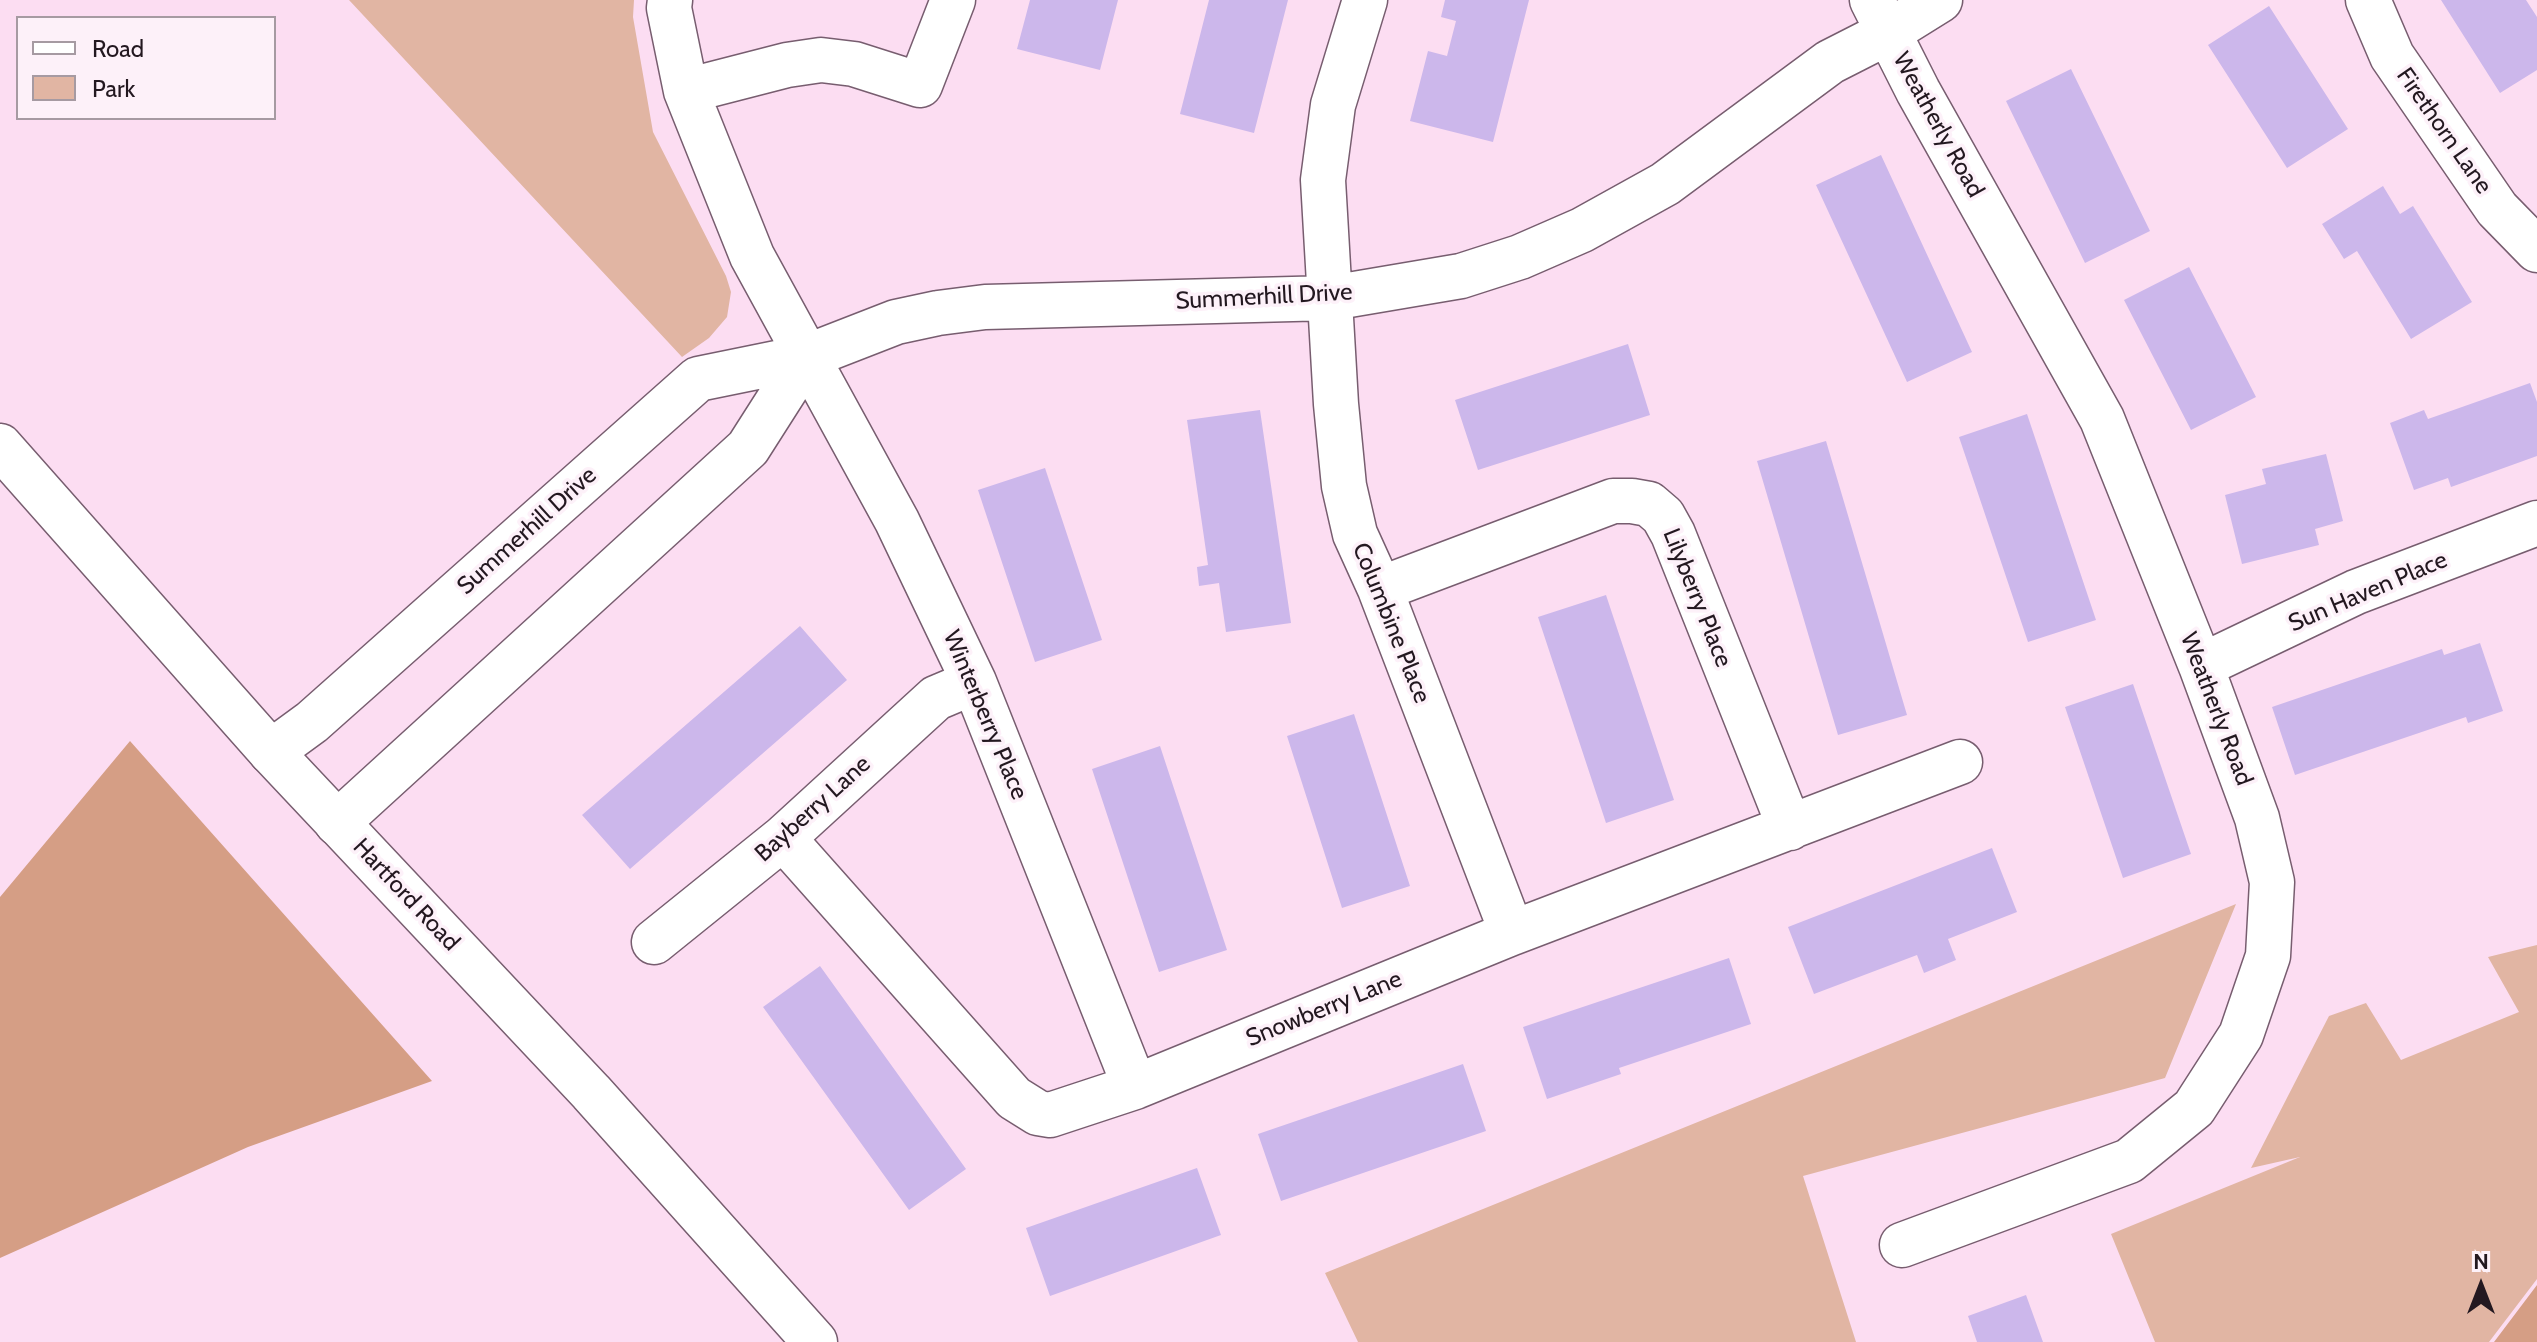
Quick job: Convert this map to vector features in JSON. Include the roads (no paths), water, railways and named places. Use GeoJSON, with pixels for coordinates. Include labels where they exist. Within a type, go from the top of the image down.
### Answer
{"type":"FeatureCollection","features":[{"type":"Feature","properties":{"kind":"street"},"geometry":{"type":"LineString","coordinates":[[337,823],[748,448],[806,357],[752,256],[686,91],[670,0]]}},
{"type":"Feature","properties":{"kind":"street"},"geometry":{"type":"LineString","coordinates":[[686,91],[787,65],[821,60],[854,64],[920,85],[953,0]]}},
{"type":"Feature","properties":{"kind":"street","name":"Columbine Place"},"geometry":{"type":"LineString","coordinates":[[1365,0],[1333,105],[1323,180],[1344,486],[1355,534],[1380,589],[1512,933]]}},
{"type":"Feature","properties":{"kind":"street","name":"Summerhill Drive"},"geometry":{"type":"LineString","coordinates":[[271,752],[312,722],[698,379],[806,357],[896,322],[954,311],[985,307],[1331,298],[1461,276],[1520,257],[1582,230],[1665,184],[1830,62],[1879,16],[1940,0]]}},
{"type":"Feature","properties":{"kind":"street","name":"Firethorn Lane"},"geometry":{"type":"LineString","coordinates":[[2368,0],[2392,56],[2497,209],[2537,250]]}},
{"type":"Feature","properties":{"kind":"street","name":"Weatherly Road"},"geometry":{"type":"LineString","coordinates":[[1879,16],[2102,419],[2201,666],[2257,818],[2272,882],[2268,956],[2241,1035],[2194,1108],[2129,1161],[1902,1245]]}},
{"type":"Feature","properties":{"kind":"street","name":"Winterberry Place"},"geometry":{"type":"LineString","coordinates":[[806,357],[897,521],[974,682],[1135,1087]]}},
{"type":"Feature","properties":{"kind":"street","name":"Hartford Road"},"geometry":{"type":"LineString","coordinates":[[0,446],[271,752],[591,1092],[815,1342]]}},
{"type":"Feature","properties":{"kind":"street","name":"Lilyberry Place"},"geometry":{"type":"LineString","coordinates":[[1380,589],[1613,501],[1649,504],[1663,516],[1673,534],[1790,828]]}},
{"type":"Feature","properties":{"kind":"street","name":"Sun Haven Place"},"geometry":{"type":"LineString","coordinates":[[2201,666],[2356,592],[2537,523]]}},
{"type":"Feature","properties":{"kind":"street","name":"Bayberry Lane"},"geometry":{"type":"LineString","coordinates":[[654,942],[783,838],[936,698],[974,682]]}},
{"type":"Feature","properties":{"kind":"street","name":"Snowberry Lane"},"geometry":{"type":"LineString","coordinates":[[783,838],[1014,1098],[1025,1107],[1050,1115],[1135,1087],[1512,933],[1960,762]]}}]}
